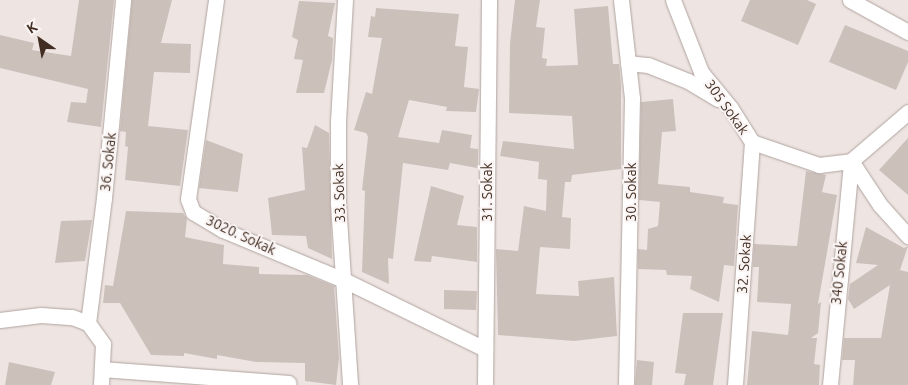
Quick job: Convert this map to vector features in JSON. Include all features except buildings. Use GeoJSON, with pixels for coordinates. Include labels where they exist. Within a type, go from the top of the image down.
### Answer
{"type":"FeatureCollection","features":[{"type":"Feature","properties":{"kind":"street","name":"36. Sokak"},"geometry":{"type":"LineString","coordinates":[[88,322],[104,198],[123,0]]}},
{"type":"Feature","properties":{"kind":"street","name":"3020. Sokak"},"geometry":{"type":"LineString","coordinates":[[216,0],[188,199],[193,212],[223,230],[344,280],[484,349]]}},
{"type":"Feature","properties":{"kind":"street","name":"33. Sokak"},"geometry":{"type":"LineString","coordinates":[[345,0],[338,123],[338,203],[350,385]]}},
{"type":"Feature","properties":{"kind":"street","name":"31. Sokak"},"geometry":{"type":"LineString","coordinates":[[485,385],[489,0]]}},
{"type":"Feature","properties":{"kind":"street","name":"30. Sokak"},"geometry":{"type":"LineString","coordinates":[[621,0],[632,108],[626,385]]}},
{"type":"Feature","properties":{"kind":"street","name":"305 Sokak"},"geometry":{"type":"LineString","coordinates":[[672,0],[701,72],[730,107],[752,142],[819,165],[851,161]]}},
{"type":"Feature","properties":{"kind":"street"},"geometry":{"type":"LineString","coordinates":[[850,0],[908,32]]}},
{"type":"Feature","properties":{"kind":"street"},"geometry":{"type":"LineString","coordinates":[[628,63],[648,65],[688,81],[730,107]]}},
{"type":"Feature","properties":{"kind":"street"},"geometry":{"type":"LineString","coordinates":[[908,112],[851,161],[880,205],[908,236]]}},
{"type":"Feature","properties":{"kind":"street","name":"32. Sokak"},"geometry":{"type":"LineString","coordinates":[[735,385],[752,142]]}},
{"type":"Feature","properties":{"kind":"street","name":"340 Sokak"},"geometry":{"type":"LineString","coordinates":[[830,385],[851,161]]}},
{"type":"Feature","properties":{"kind":"street"},"geometry":{"type":"LineString","coordinates":[[0,320],[41,315],[72,317],[88,322],[103,344],[101,385]]}},
{"type":"Feature","properties":{"kind":"street"},"geometry":{"type":"LineString","coordinates":[[102,369],[288,383]]}}]}
